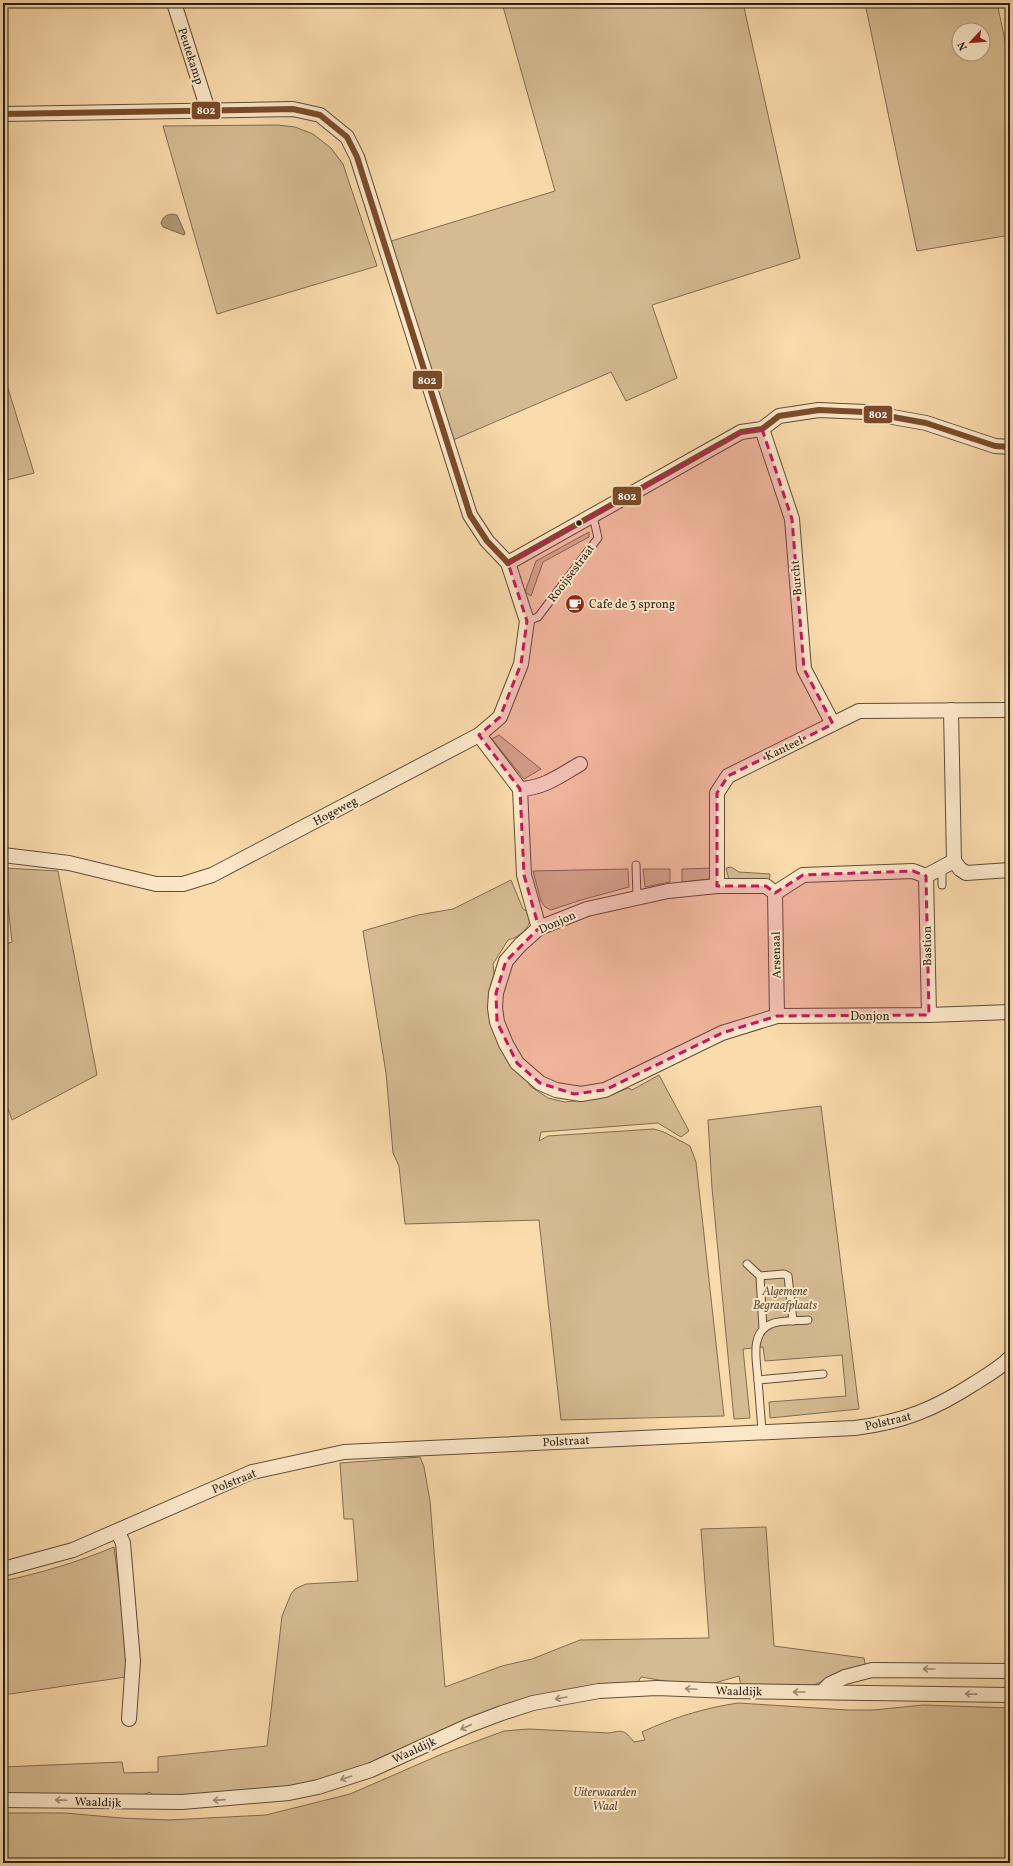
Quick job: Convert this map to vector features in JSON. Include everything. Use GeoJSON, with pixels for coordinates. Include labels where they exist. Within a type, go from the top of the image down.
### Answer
{"type":"FeatureCollection","features":[{"type":"Feature","properties":{"kind":"street","name":"Peutekamp"},"geometry":{"type":"LineString","coordinates":[[174,3],[208,110]]}},
{"type":"Feature","properties":{"kind":"street"},"geometry":{"type":"LineString","coordinates":[[3,114],[293,109],[320,115],[346,137],[357,157],[470,514],[487,541],[508,563],[741,432],[762,429],[779,416],[819,410],[866,412],[926,423],[995,446],[1010,447]]}},
{"type":"Feature","properties":{"kind":"street","name":"Burcht"},"geometry":{"type":"LineString","coordinates":[[762,429],[792,519],[804,668],[832,724]]}},
{"type":"Feature","properties":{"kind":"street","name":"Hogeweg"},"geometry":{"type":"LineString","coordinates":[[3,856],[69,863],[156,884],[183,884],[212,875],[479,735],[500,717],[521,664],[527,621],[508,563]]}},
{"type":"Feature","properties":{"kind":"street"},"geometry":{"type":"LineString","coordinates":[[948,864],[952,710]]}},
{"type":"Feature","properties":{"kind":"street","name":"Kanteel"},"geometry":{"type":"LineString","coordinates":[[717,886],[717,793],[728,776],[859,711],[1010,710]]}},
{"type":"Feature","properties":{"kind":"street"},"geometry":{"type":"LineString","coordinates":[[479,735],[520,789],[524,876],[539,928]]}},
{"type":"Feature","properties":{"kind":"street"},"geometry":{"type":"LineString","coordinates":[[520,789],[534,788],[549,782],[580,764]]}},
{"type":"Feature","properties":{"kind":"street"},"geometry":{"type":"LineString","coordinates":[[948,864],[966,873],[1010,870]]}},
{"type":"Feature","properties":{"kind":"street"},"geometry":{"type":"LineString","coordinates":[[775,893],[802,875],[913,871],[926,876],[948,864]]}},
{"type":"Feature","properties":{"kind":"street","name":"Bastion"},"geometry":{"type":"LineString","coordinates":[[926,876],[928,1015]]}},
{"type":"Feature","properties":{"kind":"street","name":"Donjon"},"geometry":{"type":"LineString","coordinates":[[775,893],[766,886],[717,886],[668,891],[587,909],[539,928],[520,945],[506,961],[496,993],[495,1008],[498,1022],[506,1044],[517,1062],[540,1082],[556,1090],[581,1094],[605,1090],[722,1033],[777,1016],[928,1015],[1010,1012]]}},
{"type":"Feature","properties":{"kind":"street","name":"Arsenaal"},"geometry":{"type":"LineString","coordinates":[[775,893],[777,1016]]}},
{"type":"Feature","properties":{"kind":"street","name":"Polstraat"},"geometry":{"type":"LineString","coordinates":[[3,1569],[28,1564],[73,1550],[118,1532],[252,1472],[344,1452],[876,1426],[912,1416],[946,1402],[1002,1366],[1010,1358]]}},
{"type":"Feature","properties":{"kind":"street"},"geometry":{"type":"LineString","coordinates":[[118,1532],[123,1544],[134,1661],[129,1719]]}},
{"type":"Feature","properties":{"kind":"street"},"geometry":{"type":"LineString","coordinates":[[822,1692],[830,1684],[845,1677],[872,1670],[1010,1671]]}},
{"type":"Feature","properties":{"kind":"street","name":"Waaldijk"},"geometry":{"type":"LineString","coordinates":[[3,1800],[145,1803],[182,1802],[266,1796],[318,1787],[371,1770],[470,1725],[502,1713],[546,1701],[599,1691],[631,1689],[1010,1695]]}},
{"type":"Feature","properties":{"kind":"lane","name":"Rooijsestraat"},"geometry":{"type":"LineString","coordinates":[[527,621],[538,617],[598,538],[593,516]]}},
{"type":"Feature","properties":{"kind":"lane"},"geometry":{"type":"LineString","coordinates":[[942,885],[948,864]]}},
{"type":"Feature","properties":{"kind":"lane"},"geometry":{"type":"LineString","coordinates":[[636,865],[637,898]]}},
{"type":"Feature","properties":{"kind":"lane"},"geometry":{"type":"LineString","coordinates":[[746,1264],[760,1276],[764,1329]]}},
{"type":"Feature","properties":{"kind":"lane"},"geometry":{"type":"LineString","coordinates":[[760,1276],[784,1274],[788,1276],[793,1321]]}},
{"type":"Feature","properties":{"kind":"lane"},"geometry":{"type":"LineString","coordinates":[[762,1432],[755,1351],[757,1339],[764,1329],[771,1324],[808,1320]]}},
{"type":"Feature","properties":{"kind":"lane"},"geometry":{"type":"LineString","coordinates":[[758,1380],[823,1374]]}},
{"type":"Feature","properties":{"kind":"highlighted area"},"geometry":{"type":"Polygon","coordinates":[[[762,429],[792,519],[804,669],[833,724],[728,776],[717,793],[717,886],[766,886],[775,893],[803,875],[913,871],[926,876],[929,1015],[777,1016],[722,1033],[605,1090],[574,1094],[540,1083],[517,1063],[497,1022],[496,993],[506,961],[539,928],[524,875],[520,789],[479,735],[500,717],[521,664],[527,621],[508,563],[741,432],[762,429]]]}},
{"type":"Feature","properties":{"kind":"green space"},"geometry":{"type":"Polygon","coordinates":[[[502,3],[743,3],[800,258],[652,305],[677,378],[626,401],[611,372],[453,440],[388,242],[555,191],[502,3]]]}},
{"type":"Feature","properties":{"kind":"green space"},"geometry":{"type":"Polygon","coordinates":[[[865,3],[997,3],[1010,64],[1010,235],[917,251],[865,3]]]}},
{"type":"Feature","properties":{"kind":"green space"},"geometry":{"type":"Polygon","coordinates":[[[278,125],[295,127],[313,134],[331,148],[343,164],[377,266],[217,314],[163,126],[278,125]]]}},
{"type":"Feature","properties":{"kind":"green space"},"geometry":{"type":"Polygon","coordinates":[[[3,372],[34,473],[3,481],[3,372]]]}},
{"type":"Feature","properties":{"kind":"green space"},"geometry":{"type":"Polygon","coordinates":[[[589,532],[589,537],[543,562],[531,596],[525,592],[536,561],[589,532]]]}},
{"type":"Feature","properties":{"kind":"green space"},"geometry":{"type":"Polygon","coordinates":[[[499,735],[541,769],[524,779],[492,739],[499,735]]]}},
{"type":"Feature","properties":{"kind":"green space"},"geometry":{"type":"Polygon","coordinates":[[[731,867],[739,872],[770,874],[769,883],[729,880],[726,868],[731,867]]]}},
{"type":"Feature","properties":{"kind":"green space"},"geometry":{"type":"Polygon","coordinates":[[[4,868],[58,871],[97,1075],[12,1120],[3,1094],[3,945],[12,942],[4,868]]]}},
{"type":"Feature","properties":{"kind":"green space"},"geometry":{"type":"Polygon","coordinates":[[[713,868],[710,879],[682,882],[682,869],[713,868]]]}},
{"type":"Feature","properties":{"kind":"green space"},"geometry":{"type":"Polygon","coordinates":[[[628,869],[629,887],[551,910],[545,907],[541,901],[533,871],[628,869]]]}},
{"type":"Feature","properties":{"kind":"green space"},"geometry":{"type":"Polygon","coordinates":[[[643,869],[670,869],[670,882],[645,887],[643,869]]]}},
{"type":"Feature","properties":{"kind":"green space"},"geometry":{"type":"Polygon","coordinates":[[[511,880],[523,909],[530,913],[530,922],[521,934],[508,940],[493,964],[494,973],[489,1000],[530,1086],[548,1098],[565,1102],[594,1099],[628,1088],[632,1090],[659,1075],[689,1131],[681,1137],[658,1123],[541,1132],[539,1141],[548,1136],[654,1129],[664,1132],[690,1146],[696,1162],[724,1416],[561,1420],[539,1220],[405,1224],[399,1166],[393,1153],[386,1073],[363,931],[418,915],[453,909],[511,880]]]}},
{"type":"Feature","properties":{"kind":"green space","name":"Algemene Begraafplaats"},"geometry":{"type":"Polygon","coordinates":[[[821,1106],[859,1409],[770,1418],[769,1402],[846,1396],[842,1355],[765,1361],[763,1347],[743,1349],[750,1418],[734,1419],[712,1188],[708,1120],[821,1106]]]}},
{"type":"Feature","properties":{"kind":"green space"},"geometry":{"type":"Polygon","coordinates":[[[420,1457],[424,1467],[430,1501],[445,1687],[502,1666],[532,1659],[580,1640],[709,1638],[701,1529],[766,1527],[774,1646],[864,1658],[866,1668],[807,1687],[741,1686],[739,1676],[711,1684],[677,1683],[641,1677],[637,1684],[598,1687],[303,1786],[154,1798],[150,1792],[136,1798],[3,1796],[3,1767],[122,1762],[124,1773],[158,1772],[158,1757],[267,1746],[282,1616],[291,1594],[295,1589],[306,1584],[358,1581],[353,1519],[344,1519],[340,1463],[420,1457]]]}},
{"type":"Feature","properties":{"kind":"green space"},"geometry":{"type":"Polygon","coordinates":[[[114,1547],[128,1653],[126,1677],[3,1695],[3,1581],[59,1567],[114,1547]]]}},
{"type":"Feature","properties":{"kind":"green space","name":"Uiterwaarden Waal"},"geometry":{"type":"Polygon","coordinates":[[[738,1703],[848,1710],[873,1710],[923,1705],[1010,1708],[1010,1863],[3,1863],[3,1813],[65,1813],[121,1818],[169,1820],[266,1815],[350,1794],[442,1754],[504,1731],[528,1729],[609,1733],[621,1731],[626,1733],[634,1742],[645,1740],[642,1732],[665,1722],[688,1714],[738,1703]]]}},
{"type":"Feature","properties":{"kind":"shaded area"},"geometry":{"type":"Polygon","coordinates":[[[172,214],[177,215],[185,233],[184,235],[163,227],[161,223],[164,218],[172,214]]]}},
{"type":"Feature","properties":{"kind":"transit line","name":"802"},"geometry":{"type":"LineString","coordinates":[[3,114],[293,109],[320,115],[347,137],[357,157],[470,515],[487,541],[508,563]]}},
{"type":"Feature","properties":{"kind":"transit line","name":"802"},"geometry":{"type":"LineString","coordinates":[[508,563],[741,432],[762,429],[779,416],[819,410],[865,412],[926,423],[995,446],[1010,447]]}},
{"type":"Feature","properties":{"kind":"place","name":"Cafe de 3 sprong"},"geometry":{"type":"Point","coordinates":[575,604]}}]}
